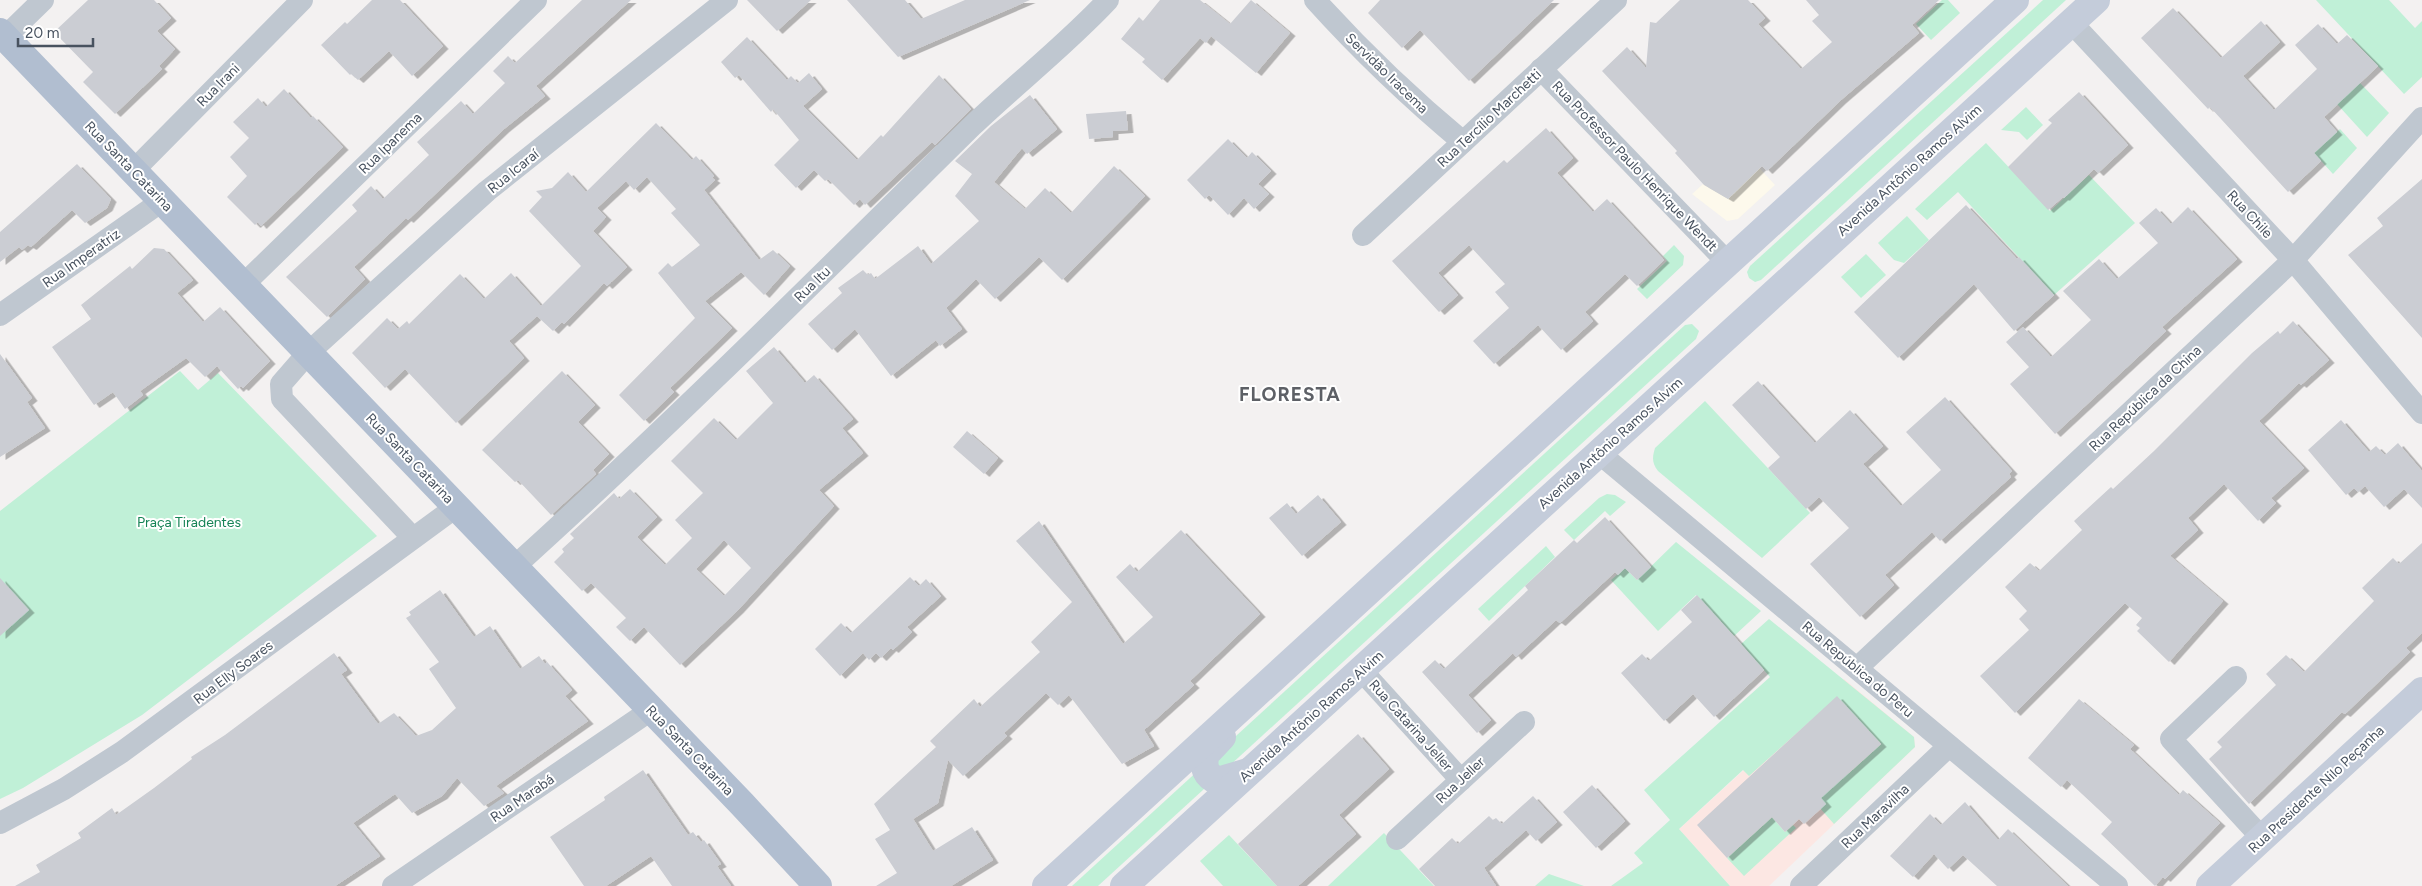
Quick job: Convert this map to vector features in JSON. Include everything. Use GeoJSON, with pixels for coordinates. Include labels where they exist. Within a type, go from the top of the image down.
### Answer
{"type":"FeatureCollection","features":[{"type":"Feature","properties":{"kind":"main road","name":"Rua Santa Catarina"},"geometry":{"type":"LineString","coordinates":[[2,35],[514,566],[818,886]]}},
{"type":"Feature","properties":{"kind":"street"},"geometry":{"type":"LineString","coordinates":[[2,35],[43,0]]}},
{"type":"Feature","properties":{"kind":"street","name":"Rua Irani"},"geometry":{"type":"LineString","coordinates":[[134,171],[302,0]]}},
{"type":"Feature","properties":{"kind":"street","name":"Rua Ipanema"},"geometry":{"type":"LineString","coordinates":[[243,285],[536,0]]}},
{"type":"Feature","properties":{"kind":"street","name":"Rua Icaraí"},"geometry":{"type":"LineString","coordinates":[[413,538],[282,399],[281,384],[308,353],[488,191],[727,0]]}},
{"type":"Feature","properties":{"kind":"street","name":"Rua Itu"},"geometry":{"type":"LineString","coordinates":[[514,566],[701,394],[973,125],[1076,34],[1108,0]]}},
{"type":"Feature","properties":{"kind":"street","name":"Servidão Iracema"},"geometry":{"type":"LineString","coordinates":[[1315,0],[1358,47],[1432,116],[1463,142]]}},
{"type":"Feature","properties":{"kind":"street","name":"Rua Tercílio Marchetti"},"geometry":{"type":"LineString","coordinates":[[1363,236],[1616,0]]}},
{"type":"Feature","properties":{"kind":"street"},"geometry":{"type":"LineString","coordinates":[[1046,886],[2015,0]]}},
{"type":"Feature","properties":{"kind":"street","name":"Avenida Antônio Ramos Alvim"},"geometry":{"type":"LineString","coordinates":[[1124,886],[2096,0]]}},
{"type":"Feature","properties":{"kind":"street","name":"Rua Chile"},"geometry":{"type":"LineString","coordinates":[[2071,22],[2293,260],[2422,413]]}},
{"type":"Feature","properties":{"kind":"street","name":"Rua Professor Paulo Henrique Wendt"},"geometry":{"type":"LineString","coordinates":[[1541,69],[1728,263]]}},
{"type":"Feature","properties":{"kind":"street","name":"Rua República da China"},"geometry":{"type":"LineString","coordinates":[[1856,668],[2293,260],[2422,118]]}},
{"type":"Feature","properties":{"kind":"street","name":"Rua Imperatriz"},"geometry":{"type":"LineString","coordinates":[[0,315],[162,201]]}},
{"type":"Feature","properties":{"kind":"street","name":"Rua República do Peru"},"geometry":{"type":"LineString","coordinates":[[1600,453],[2117,886]]}},
{"type":"Feature","properties":{"kind":"street","name":"Rua Elly Soares"},"geometry":{"type":"LineString","coordinates":[[0,823],[64,789],[122,752],[456,507]]}},
{"type":"Feature","properties":{"kind":"street","name":"Rua Catarina Jeller"},"geometry":{"type":"LineString","coordinates":[[1361,670],[1461,780]]}},
{"type":"Feature","properties":{"kind":"street"},"geometry":{"type":"LineString","coordinates":[[2236,677],[2171,740],[2262,838]]}},
{"type":"Feature","properties":{"kind":"street"},"geometry":{"type":"LineString","coordinates":[[1250,771],[1236,778],[1218,781],[1207,774],[1204,760],[1209,750],[1263,701],[1265,686]]}},
{"type":"Feature","properties":{"kind":"street","name":"Rua Presidente Nilo Peçanha"},"geometry":{"type":"LineString","coordinates":[[2210,886],[2421,693]]}},
{"type":"Feature","properties":{"kind":"street","name":"Rua Marabá"},"geometry":{"type":"LineString","coordinates":[[393,886],[651,710]]}},
{"type":"Feature","properties":{"kind":"street","name":"Rua Jeller"},"geometry":{"type":"LineString","coordinates":[[1397,839],[1524,722]]}},
{"type":"Feature","properties":{"kind":"street","name":"Rua Maravilha"},"geometry":{"type":"LineString","coordinates":[[1801,886],[1950,746]]}},
{"type":"Feature","properties":{"kind":"shaded area"},"geometry":{"type":"Polygon","coordinates":[[[1742,149],[1775,185],[1738,219],[1727,221],[1692,194],[1742,149]]]}},
{"type":"Feature","properties":{"kind":"shaded area"},"geometry":{"type":"Polygon","coordinates":[[[1844,679],[1914,737],[1915,747],[1769,886],[1730,886],[1679,829],[1844,679]]]}},
{"type":"Feature","properties":{"kind":"green space"},"geometry":{"type":"Polygon","coordinates":[[[1942,0],[1948,0],[1960,13],[1931,40],[1916,24],[1942,0]]]}},
{"type":"Feature","properties":{"kind":"green space"},"geometry":{"type":"Polygon","coordinates":[[[2043,0],[2066,0],[1761,280],[1755,282],[1749,278],[1747,272],[1750,266],[2043,0]]]}},
{"type":"Feature","properties":{"kind":"green space"},"geometry":{"type":"Polygon","coordinates":[[[2316,0],[2389,0],[2415,28],[2422,21],[2422,77],[2404,94],[2316,0]]]}},
{"type":"Feature","properties":{"kind":"green space"},"geometry":{"type":"Polygon","coordinates":[[[2360,83],[2389,113],[2367,137],[2337,104],[2360,83]]]}},
{"type":"Feature","properties":{"kind":"green space"},"geometry":{"type":"Polygon","coordinates":[[[2026,107],[2043,125],[2027,140],[2019,132],[2001,130],[2026,107]]]}},
{"type":"Feature","properties":{"kind":"green space"},"geometry":{"type":"Polygon","coordinates":[[[2340,129],[2357,148],[2333,174],[2314,153],[2340,129]]]}},
{"type":"Feature","properties":{"kind":"green space"},"geometry":{"type":"Polygon","coordinates":[[[1986,143],[2050,211],[2089,175],[2135,223],[2054,295],[1958,192],[1927,220],[1915,209],[1986,143]]]}},
{"type":"Feature","properties":{"kind":"green space"},"geometry":{"type":"Polygon","coordinates":[[[1907,216],[1929,240],[1904,263],[1894,260],[1878,243],[1907,216]]]}},
{"type":"Feature","properties":{"kind":"green space"},"geometry":{"type":"Polygon","coordinates":[[[1674,245],[1684,256],[1683,265],[1647,299],[1637,289],[1667,261],[1663,256],[1674,245]]]}},
{"type":"Feature","properties":{"kind":"green space"},"geometry":{"type":"Polygon","coordinates":[[[1866,254],[1886,275],[1861,298],[1841,277],[1866,254]]]}},
{"type":"Feature","properties":{"kind":"green space"},"geometry":{"type":"Polygon","coordinates":[[[1692,324],[1699,331],[1696,339],[1098,886],[1072,886],[1685,325],[1692,324]]]}},
{"type":"Feature","properties":{"kind":"green space","name":"Praça Tiradentes"},"geometry":{"type":"Polygon","coordinates":[[[180,371],[198,390],[218,373],[377,536],[142,715],[23,788],[0,799],[0,511],[180,371]]]}},
{"type":"Feature","properties":{"kind":"green space"},"geometry":{"type":"Polygon","coordinates":[[[1705,401],[1810,513],[1762,558],[1658,471],[1654,463],[1655,448],[1705,401]]]}},
{"type":"Feature","properties":{"kind":"green space"},"geometry":{"type":"Polygon","coordinates":[[[1607,494],[1615,495],[1626,502],[1610,516],[1605,511],[1574,540],[1564,530],[1599,498],[1607,494]]]}},
{"type":"Feature","properties":{"kind":"green space"},"geometry":{"type":"Polygon","coordinates":[[[1676,542],[1761,611],[1734,636],[1696,595],[1658,631],[1611,580],[1625,568],[1637,580],[1676,542]]]}},
{"type":"Feature","properties":{"kind":"green space"},"geometry":{"type":"Polygon","coordinates":[[[1546,546],[1555,557],[1489,621],[1478,609],[1546,546]]]}},
{"type":"Feature","properties":{"kind":"green space"},"geometry":{"type":"Polygon","coordinates":[[[1769,619],[1914,737],[1915,747],[1834,824],[1803,789],[1849,773],[1881,744],[1837,697],[1749,776],[1743,770],[1679,829],[1730,886],[1611,886],[1643,863],[1634,853],[1670,820],[1644,790],[1770,677],[1741,644],[1769,619]]]}},
{"type":"Feature","properties":{"kind":"green space"},"geometry":{"type":"Polygon","coordinates":[[[1772,817],[1785,832],[1793,825],[1796,828],[1744,876],[1727,858],[1772,817]]]}},
{"type":"Feature","properties":{"kind":"green space"},"geometry":{"type":"Polygon","coordinates":[[[1384,833],[1434,886],[1328,886],[1384,833]]]}},
{"type":"Feature","properties":{"kind":"green space"},"geometry":{"type":"Polygon","coordinates":[[[1229,835],[1277,886],[1223,886],[1200,861],[1229,835]]]}},
{"type":"Feature","properties":{"kind":"green space"},"geometry":{"type":"Polygon","coordinates":[[[1549,874],[1584,886],[1535,886],[1549,874]]]}},
{"type":"Feature","properties":{"kind":"building"},"geometry":{"type":"Polygon","coordinates":[[[88,0],[154,0],[171,18],[157,31],[175,49],[159,66],[162,69],[115,114],[83,82],[93,72],[54,32],[88,0]]]}},
{"type":"Feature","properties":{"kind":"building"},"geometry":{"type":"Polygon","coordinates":[[[372,0],[400,0],[443,46],[412,76],[389,51],[358,80],[350,75],[321,45],[372,0]]]}},
{"type":"Feature","properties":{"kind":"building"},"geometry":{"type":"Polygon","coordinates":[[[582,0],[631,0],[536,86],[545,96],[504,129],[408,220],[406,218],[354,267],[365,279],[327,317],[286,277],[357,211],[352,205],[371,186],[383,199],[429,155],[417,142],[461,101],[473,114],[505,83],[493,71],[508,56],[515,63],[582,0]]]}},
{"type":"Feature","properties":{"kind":"building"},"geometry":{"type":"Polygon","coordinates":[[[747,0],[811,0],[777,31],[747,0]]]}},
{"type":"Feature","properties":{"kind":"building"},"geometry":{"type":"Polygon","coordinates":[[[847,0],[905,0],[921,19],[965,0],[1030,0],[898,57],[847,0]]]}},
{"type":"Feature","properties":{"kind":"building"},"geometry":{"type":"Polygon","coordinates":[[[1160,0],[1200,0],[1230,24],[1251,0],[1290,33],[1256,73],[1211,36],[1206,43],[1200,38],[1162,80],[1142,62],[1145,59],[1121,39],[1139,17],[1143,21],[1160,0]]]}},
{"type":"Feature","properties":{"kind":"building"},"geometry":{"type":"Polygon","coordinates":[[[1380,0],[1554,0],[1469,81],[1420,30],[1402,48],[1368,13],[1380,0]]]}},
{"type":"Feature","properties":{"kind":"building"},"geometry":{"type":"Polygon","coordinates":[[[1680,0],[1748,0],[1765,18],[1758,24],[1801,69],[1832,42],[1812,21],[1819,15],[1806,0],[1939,0],[1912,25],[1919,33],[1841,100],[1767,171],[1762,166],[1728,199],[1704,185],[1675,153],[1677,151],[1602,71],[1627,47],[1646,68],[1650,22],[1656,23],[1680,0]]]}},
{"type":"Feature","properties":{"kind":"building"},"geometry":{"type":"Polygon","coordinates":[[[2173,8],[2221,58],[2261,21],[2280,42],[2243,76],[2274,110],[2317,69],[2295,45],[2318,24],[2337,44],[2347,35],[2378,66],[2324,117],[2337,132],[2314,153],[2321,161],[2288,192],[2210,107],[2208,109],[2141,38],[2173,8]]]}},
{"type":"Feature","properties":{"kind":"building"},"geometry":{"type":"Polygon","coordinates":[[[747,37],[787,80],[791,76],[798,83],[809,73],[822,89],[803,106],[857,160],[881,135],[883,137],[939,75],[971,109],[935,145],[932,142],[865,205],[860,199],[854,205],[828,179],[825,181],[814,170],[796,188],[774,165],[799,140],[773,109],[771,112],[739,75],[735,78],[721,62],[747,37]]]}},
{"type":"Feature","properties":{"kind":"building"},"geometry":{"type":"Polygon","coordinates":[[[284,89],[311,118],[313,116],[343,147],[261,226],[258,222],[255,225],[227,197],[247,176],[230,157],[249,138],[233,122],[258,98],[266,107],[284,89]]]}},
{"type":"Feature","properties":{"kind":"building"},"geometry":{"type":"Polygon","coordinates":[[[2079,92],[2128,145],[2098,173],[2094,169],[2064,198],[2048,210],[2008,167],[2052,123],[2048,120],[2079,92]]]}},
{"type":"Feature","properties":{"kind":"building"},"geometry":{"type":"Polygon","coordinates":[[[1030,95],[1057,129],[1027,154],[1022,148],[994,182],[1025,209],[1045,188],[1071,213],[1114,166],[1145,196],[1062,280],[1039,257],[995,299],[976,279],[946,308],[962,329],[940,346],[936,340],[891,376],[855,329],[832,350],[808,324],[842,293],[838,288],[863,270],[868,275],[871,273],[875,279],[918,246],[931,264],[979,221],[955,196],[972,174],[955,161],[991,126],[1030,95]]]}},
{"type":"Feature","properties":{"kind":"building"},"geometry":{"type":"Polygon","coordinates":[[[1126,111],[1128,130],[1113,131],[1113,137],[1089,139],[1086,114],[1126,111]]]}},
{"type":"Feature","properties":{"kind":"building"},"geometry":{"type":"Polygon","coordinates":[[[656,123],[692,160],[696,156],[714,176],[712,178],[715,180],[704,190],[759,260],[773,250],[790,266],[764,295],[741,272],[705,301],[732,328],[670,388],[674,392],[644,421],[619,395],[695,318],[658,273],[668,263],[672,267],[700,245],[671,213],[676,209],[647,177],[634,190],[626,181],[597,208],[606,217],[593,231],[627,267],[607,286],[604,283],[564,324],[562,322],[553,331],[537,316],[509,341],[524,358],[456,423],[405,369],[385,388],[352,353],[387,318],[398,329],[407,321],[409,324],[460,274],[484,299],[511,273],[541,306],[581,266],[529,211],[542,197],[536,191],[552,188],[568,172],[586,192],[656,123]]]}},
{"type":"Feature","properties":{"kind":"building"},"geometry":{"type":"Polygon","coordinates":[[[1546,128],[1573,158],[1557,173],[1593,212],[1607,199],[1664,260],[1637,286],[1625,274],[1585,312],[1593,321],[1561,350],[1538,325],[1494,364],[1473,341],[1509,308],[1495,292],[1505,284],[1469,245],[1438,273],[1458,295],[1439,312],[1392,261],[1504,160],[1507,163],[1546,128]]]}},
{"type":"Feature","properties":{"kind":"building"},"geometry":{"type":"Polygon","coordinates":[[[1228,139],[1247,158],[1252,152],[1271,171],[1258,184],[1269,194],[1254,209],[1244,198],[1228,215],[1209,195],[1205,199],[1187,180],[1228,139]]]}},
{"type":"Feature","properties":{"kind":"building"},"geometry":{"type":"Polygon","coordinates":[[[77,164],[111,199],[107,208],[85,223],[72,210],[31,247],[28,245],[22,250],[19,247],[0,262],[0,232],[77,164]]]}},
{"type":"Feature","properties":{"kind":"building"},"geometry":{"type":"Polygon","coordinates":[[[2422,179],[2422,338],[2348,255],[2383,226],[2377,218],[2422,179]]]}},
{"type":"Feature","properties":{"kind":"building"},"geometry":{"type":"Polygon","coordinates":[[[1966,205],[2017,259],[2019,257],[2054,295],[2014,331],[1974,284],[1898,358],[1854,312],[1966,205]]]}},
{"type":"Feature","properties":{"kind":"building"},"geometry":{"type":"Polygon","coordinates":[[[2188,207],[2237,259],[2162,327],[2166,331],[2055,434],[2010,384],[2029,367],[2006,342],[2023,327],[2051,357],[2091,320],[2063,291],[2099,259],[2117,279],[2158,243],[2139,223],[2156,208],[2171,224],[2188,207]]]}},
{"type":"Feature","properties":{"kind":"building"},"geometry":{"type":"Polygon","coordinates":[[[154,248],[164,249],[193,280],[177,293],[203,322],[220,307],[270,361],[243,388],[241,386],[238,389],[217,366],[205,377],[186,358],[140,391],[143,395],[125,409],[113,392],[94,405],[52,347],[91,319],[81,305],[130,266],[132,269],[154,248]]]}},
{"type":"Feature","properties":{"kind":"building"},"geometry":{"type":"Polygon","coordinates":[[[2293,321],[2329,360],[2301,385],[2299,383],[2259,421],[2304,468],[2271,498],[2276,503],[2258,521],[2224,484],[2188,518],[2198,530],[2170,556],[2223,601],[2169,662],[2137,631],[2140,628],[2136,625],[2142,618],[2125,603],[2015,713],[1980,676],[2029,630],[2019,619],[2027,611],[2005,587],[2030,563],[2039,571],[2082,530],[2074,521],[2111,487],[2113,489],[2154,451],[2252,353],[2278,331],[2280,334],[2293,321]]]}},
{"type":"Feature","properties":{"kind":"building"},"geometry":{"type":"Polygon","coordinates":[[[774,347],[805,383],[814,375],[853,419],[842,428],[863,453],[819,490],[834,506],[738,610],[680,665],[644,627],[630,641],[616,627],[626,618],[591,583],[582,591],[554,562],[564,552],[562,549],[574,538],[570,534],[614,493],[619,499],[630,489],[657,517],[637,537],[665,565],[692,538],[675,520],[703,493],[671,461],[714,418],[736,440],[773,403],[746,371],[774,347]],[[724,540],[696,569],[724,596],[751,568],[724,540]]]}},
{"type":"Feature","properties":{"kind":"building"},"geometry":{"type":"Polygon","coordinates":[[[0,354],[32,398],[27,402],[45,428],[0,457],[0,354]]]}},
{"type":"Feature","properties":{"kind":"building"},"geometry":{"type":"Polygon","coordinates":[[[562,371],[595,405],[578,422],[609,454],[593,470],[596,474],[551,515],[518,480],[515,482],[482,450],[562,371]]]}},
{"type":"Feature","properties":{"kind":"building"},"geometry":{"type":"Polygon","coordinates":[[[1758,381],[1815,443],[1850,410],[1883,446],[1863,464],[1901,506],[1941,470],[1906,432],[1945,397],[2012,471],[2009,474],[2011,477],[1940,541],[1932,532],[1885,575],[1894,585],[1860,617],[1810,564],[1849,528],[1819,497],[1806,509],[1768,468],[1780,457],[1732,405],[1758,381]]]}},
{"type":"Feature","properties":{"kind":"building"},"geometry":{"type":"Polygon","coordinates":[[[2341,420],[2369,452],[2376,446],[2385,455],[2398,443],[2422,471],[2422,508],[2404,489],[2384,507],[2365,486],[2358,492],[2354,488],[2346,495],[2308,450],[2341,420]]]}},
{"type":"Feature","properties":{"kind":"building"},"geometry":{"type":"Polygon","coordinates":[[[967,431],[998,458],[984,474],[953,447],[967,431]]]}},
{"type":"Feature","properties":{"kind":"building"},"geometry":{"type":"Polygon","coordinates":[[[1318,495],[1341,522],[1302,556],[1269,518],[1287,503],[1296,514],[1318,495]]]}},
{"type":"Feature","properties":{"kind":"building"},"geometry":{"type":"Polygon","coordinates":[[[1605,517],[1651,567],[1637,580],[1625,568],[1618,575],[1615,572],[1560,623],[1556,620],[1516,657],[1513,653],[1468,695],[1491,720],[1477,733],[1422,672],[1435,660],[1444,669],[1528,590],[1525,586],[1574,540],[1577,543],[1605,517]]]}},
{"type":"Feature","properties":{"kind":"building"},"geometry":{"type":"Polygon","coordinates":[[[1039,521],[1123,644],[1153,617],[1116,577],[1130,564],[1137,572],[1181,530],[1260,614],[1190,681],[1194,685],[1144,730],[1154,746],[1122,764],[1069,695],[1058,705],[1046,693],[1004,733],[1007,736],[963,776],[948,760],[938,803],[913,819],[933,851],[972,827],[993,860],[951,886],[876,886],[897,873],[875,839],[890,830],[874,804],[936,747],[930,741],[974,699],[980,707],[1040,652],[1031,642],[1072,602],[1016,541],[1039,521]]]}},
{"type":"Feature","properties":{"kind":"building"},"geometry":{"type":"Polygon","coordinates":[[[2422,543],[2422,633],[2406,648],[2410,652],[2345,714],[2342,712],[2249,804],[2209,759],[2222,747],[2217,742],[2276,685],[2266,674],[2286,655],[2304,672],[2374,601],[2362,588],[2393,558],[2399,564],[2422,543]]]}},
{"type":"Feature","properties":{"kind":"building"},"geometry":{"type":"Polygon","coordinates":[[[910,577],[919,586],[926,579],[941,596],[907,627],[912,632],[893,650],[891,648],[881,658],[876,653],[869,660],[863,653],[840,676],[815,649],[841,623],[851,633],[910,577]]]}},
{"type":"Feature","properties":{"kind":"building"},"geometry":{"type":"Polygon","coordinates":[[[0,578],[29,610],[0,636],[0,578]]]}},
{"type":"Feature","properties":{"kind":"building"},"geometry":{"type":"Polygon","coordinates":[[[440,590],[474,637],[490,626],[520,669],[539,656],[545,664],[547,662],[572,690],[565,696],[588,721],[496,786],[504,793],[484,806],[457,778],[442,796],[412,813],[395,794],[353,823],[380,856],[335,886],[15,886],[40,872],[36,865],[81,838],[78,833],[112,808],[116,815],[192,759],[191,757],[225,735],[334,653],[347,670],[341,674],[378,724],[394,713],[416,736],[432,730],[456,708],[429,669],[439,662],[406,618],[411,615],[409,612],[440,590]]]}},
{"type":"Feature","properties":{"kind":"building"},"geometry":{"type":"Polygon","coordinates":[[[1697,595],[1764,670],[1714,717],[1693,694],[1664,721],[1621,673],[1642,654],[1649,661],[1692,622],[1681,610],[1697,595]]]}},
{"type":"Feature","properties":{"kind":"building"},"geometry":{"type":"Polygon","coordinates":[[[1837,696],[1881,744],[1821,798],[1826,804],[1804,824],[1799,819],[1785,832],[1772,817],[1727,858],[1697,825],[1837,696]]]}},
{"type":"Feature","properties":{"kind":"building"},"geometry":{"type":"Polygon","coordinates":[[[2079,699],[2134,745],[2130,749],[2179,795],[2183,790],[2220,823],[2165,879],[2163,877],[2155,886],[2101,834],[2112,822],[2067,780],[2061,787],[2028,758],[2079,699]]]}},
{"type":"Feature","properties":{"kind":"building"},"geometry":{"type":"Polygon","coordinates":[[[1358,734],[1389,769],[1339,815],[1356,834],[1298,886],[1277,886],[1238,844],[1358,734]]]}},
{"type":"Feature","properties":{"kind":"building"},"geometry":{"type":"Polygon","coordinates":[[[643,770],[688,835],[693,832],[701,842],[704,840],[721,864],[717,866],[731,886],[672,886],[651,856],[606,886],[584,886],[550,837],[605,800],[604,797],[643,770]]]}},
{"type":"Feature","properties":{"kind":"building"},"geometry":{"type":"Polygon","coordinates":[[[1592,785],[1625,821],[1596,848],[1563,812],[1592,785]]]}},
{"type":"Feature","properties":{"kind":"building"},"geometry":{"type":"Polygon","coordinates":[[[1533,796],[1557,822],[1536,841],[1526,830],[1484,868],[1496,886],[1435,886],[1419,869],[1452,838],[1458,844],[1489,816],[1493,820],[1496,818],[1502,824],[1533,796]]]}},
{"type":"Feature","properties":{"kind":"building"},"geometry":{"type":"Polygon","coordinates":[[[1965,802],[1998,840],[2008,829],[2068,886],[1997,886],[1963,855],[1948,869],[1934,854],[1913,877],[1890,856],[1930,814],[1941,825],[1965,802]]]}},
{"type":"Feature","properties":{"kind":"district","name":"FLORESTA"},"geometry":{"type":"Point","coordinates":[1290,394]}}]}
